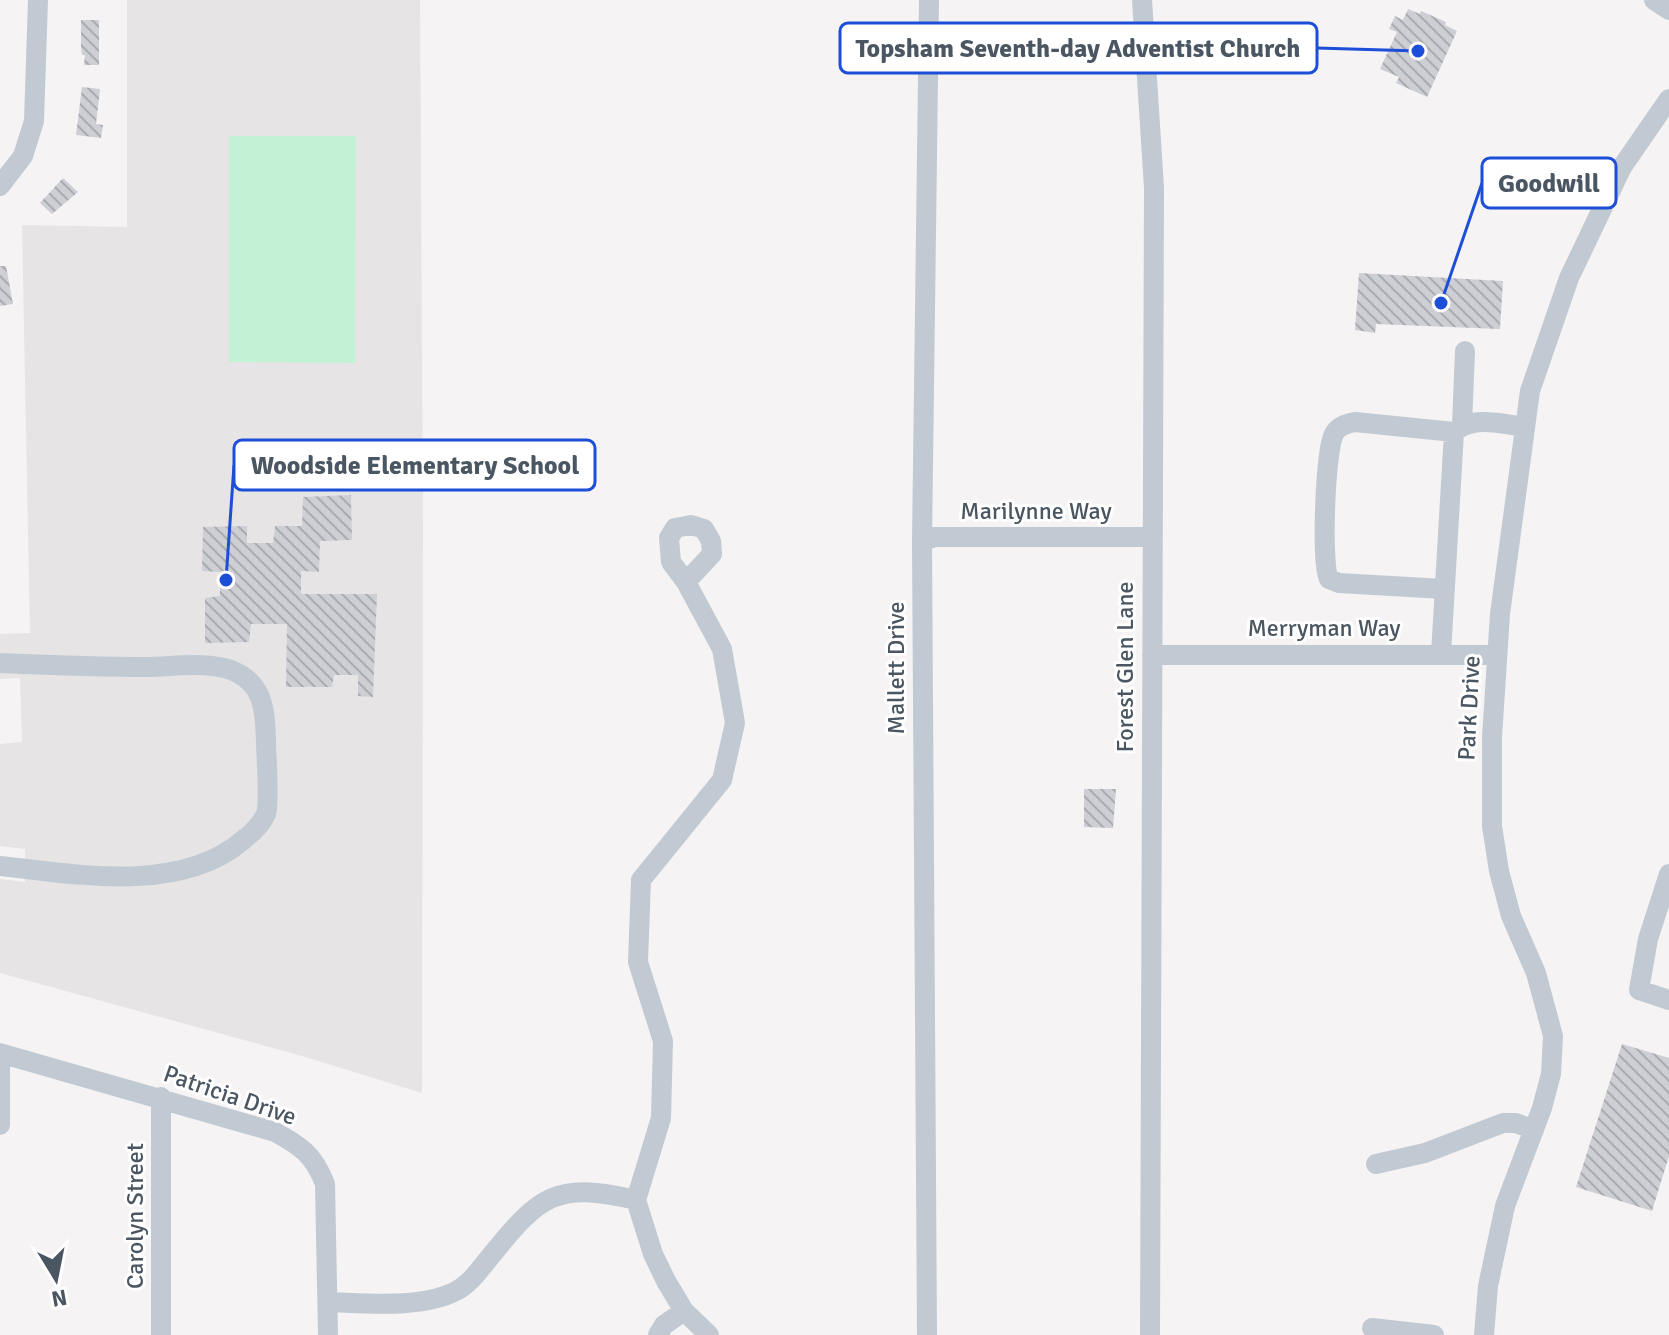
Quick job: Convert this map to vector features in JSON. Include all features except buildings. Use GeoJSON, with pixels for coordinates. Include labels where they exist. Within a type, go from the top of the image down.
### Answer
{"type":"FeatureCollection","features":[{"type":"Feature","properties":{"kind":"street"},"geometry":{"type":"LineString","coordinates":[[0,186],[23,156],[34,121],[38,0]]}},
{"type":"Feature","properties":{"kind":"street","name":"Mallett Drive"},"geometry":{"type":"LineString","coordinates":[[927,1335],[922,542],[929,0]]}},
{"type":"Feature","properties":{"kind":"street","name":"Forest Glen Lane"},"geometry":{"type":"LineString","coordinates":[[1142,0],[1154,188],[1150,1335]]}},
{"type":"Feature","properties":{"kind":"street"},"geometry":{"type":"LineString","coordinates":[[1654,0],[1669,10]]}},
{"type":"Feature","properties":{"kind":"street","name":"Park Drive"},"geometry":{"type":"LineString","coordinates":[[1484,1335],[1488,1286],[1505,1206],[1551,1074],[1553,1036],[1536,973],[1511,916],[1492,826],[1492,737],[1500,614],[1530,391],[1569,278],[1622,167],[1669,99]]}},
{"type":"Feature","properties":{"kind":"street"},"geometry":{"type":"LineString","coordinates":[[1441,654],[1465,351]]}},
{"type":"Feature","properties":{"kind":"street"},"geometry":{"type":"LineString","coordinates":[[1444,589],[1339,583],[1329,579],[1325,572],[1327,485],[1334,432],[1355,422],[1458,429],[1474,422],[1525,427]]}},
{"type":"Feature","properties":{"kind":"street","name":"Marilynne Way"},"geometry":{"type":"LineString","coordinates":[[922,542],[934,537],[1152,537]]}},
{"type":"Feature","properties":{"kind":"street"},"geometry":{"type":"LineString","coordinates":[[686,582],[722,649],[735,723],[722,780],[641,880],[638,962],[663,1041],[661,1118],[636,1200],[653,1254],[684,1311],[709,1335]]}},
{"type":"Feature","properties":{"kind":"street","name":"Merryman Way"},"geometry":{"type":"LineString","coordinates":[[1152,655],[1497,655]]}},
{"type":"Feature","properties":{"kind":"street"},"geometry":{"type":"LineString","coordinates":[[0,663],[209,666],[231,670],[252,682],[265,709],[267,812],[253,832],[233,849],[204,863],[174,872],[100,876],[0,866]]}},
{"type":"Feature","properties":{"kind":"street"},"geometry":{"type":"LineString","coordinates":[[1669,874],[1648,939],[1639,990],[1669,1000]]}},
{"type":"Feature","properties":{"kind":"street"},"geometry":{"type":"LineString","coordinates":[[0,1053],[0,1125]]}},
{"type":"Feature","properties":{"kind":"street","name":"Patricia Drive"},"geometry":{"type":"LineString","coordinates":[[0,1053],[275,1132],[299,1145],[318,1164],[325,1184],[328,1335]]}},
{"type":"Feature","properties":{"kind":"street","name":"Carolyn Street"},"geometry":{"type":"LineString","coordinates":[[161,1097],[161,1335]]}},
{"type":"Feature","properties":{"kind":"street"},"geometry":{"type":"LineString","coordinates":[[1376,1164],[1425,1153],[1503,1123],[1516,1123],[1534,1130]]}},
{"type":"Feature","properties":{"kind":"street"},"geometry":{"type":"LineString","coordinates":[[328,1302],[384,1303],[442,1297],[457,1291],[473,1277],[517,1223],[555,1195],[598,1191],[636,1200]]}},
{"type":"Feature","properties":{"kind":"street"},"geometry":{"type":"LineString","coordinates":[[658,1335],[664,1325],[684,1311]]}},
{"type":"Feature","properties":{"kind":"street"},"geometry":{"type":"LineString","coordinates":[[1372,1328],[1434,1335]]}},
{"type":"Feature","properties":{"kind":"shaded area"},"geometry":{"type":"Polygon","coordinates":[[[127,0],[420,0],[422,1093],[302,1056],[0,973],[0,879],[25,882],[25,849],[0,846],[0,744],[22,742],[20,678],[0,679],[0,634],[30,633],[22,225],[127,227],[127,0]]]}},
{"type":"Feature","properties":{"kind":"green space"},"geometry":{"type":"Polygon","coordinates":[[[229,136],[356,136],[355,363],[229,362],[229,136]]]}},
{"type":"Feature","properties":{"kind":"place","name":"Topsham Seventh-day Adventist Church"},"geometry":{"type":"Point","coordinates":[1418,51]}},
{"type":"Feature","properties":{"kind":"place","name":"Goodwill"},"geometry":{"type":"Point","coordinates":[1441,303]}},
{"type":"Feature","properties":{"kind":"place","name":"Woodside Elementary School"},"geometry":{"type":"Point","coordinates":[226,580]}}]}
